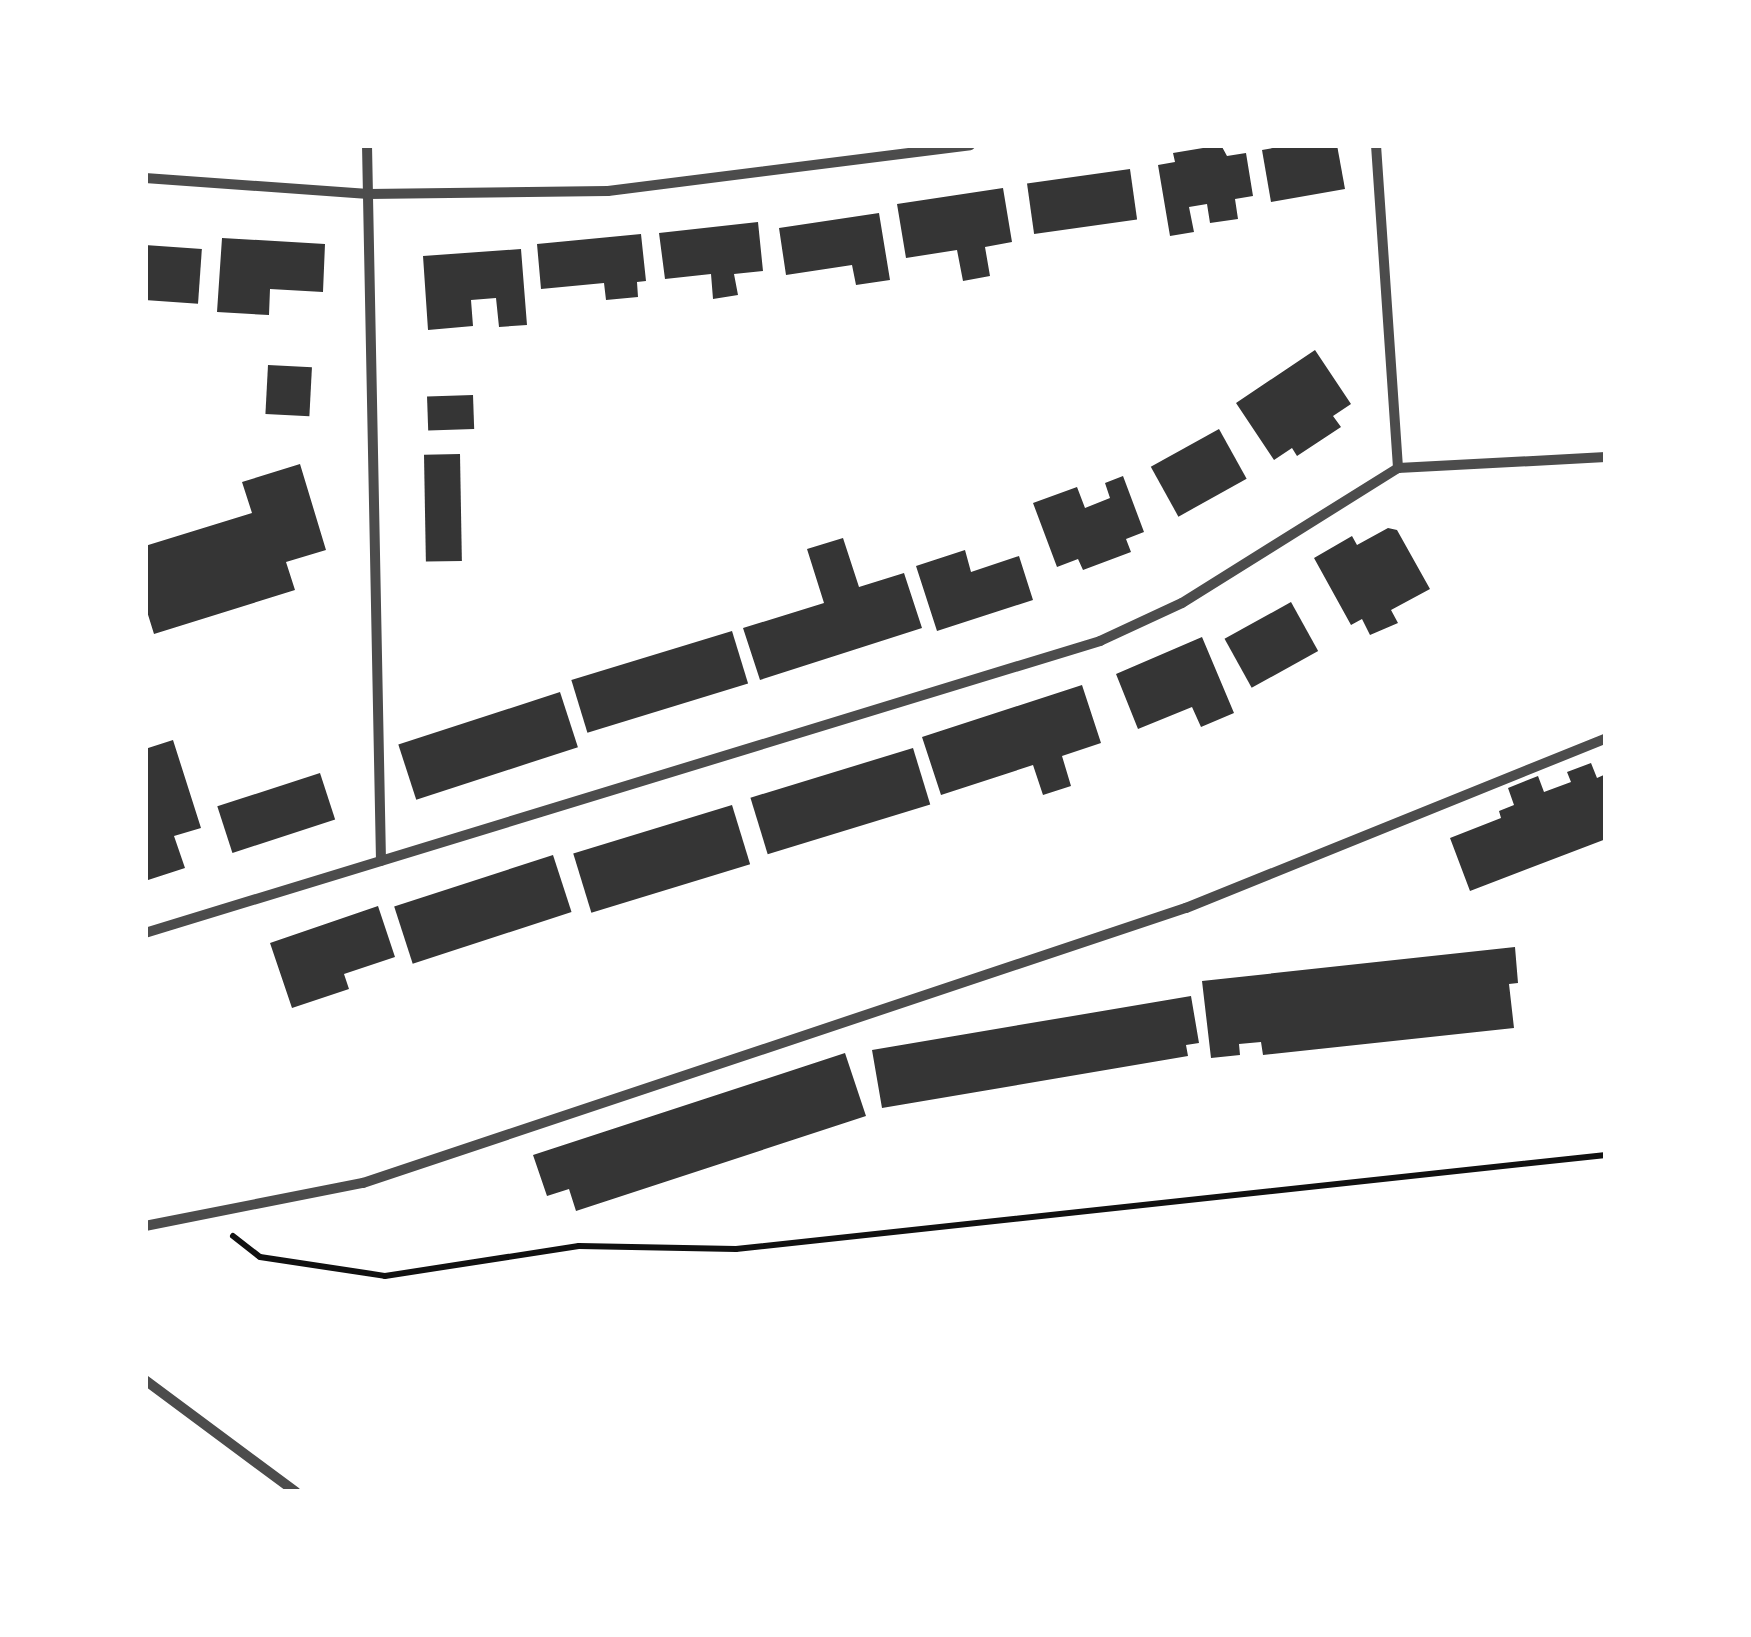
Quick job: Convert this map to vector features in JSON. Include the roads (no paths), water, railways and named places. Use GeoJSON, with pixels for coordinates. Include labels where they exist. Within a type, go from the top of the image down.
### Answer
{"type":"FeatureCollection","features":[{"type":"Feature","properties":{"kind":"street"},"geometry":{"type":"LineString","coordinates":[[367,145],[381,861]]}},
{"type":"Feature","properties":{"kind":"street"},"geometry":{"type":"LineString","coordinates":[[145,178],[368,194],[608,191],[970,145]]}},
{"type":"Feature","properties":{"kind":"street"},"geometry":{"type":"LineString","coordinates":[[1376,145],[1398,468]]}},
{"type":"Feature","properties":{"kind":"street"},"geometry":{"type":"LineString","coordinates":[[145,933],[1100,641],[1182,602],[1398,468],[1606,456]]}},
{"type":"Feature","properties":{"kind":"street"},"geometry":{"type":"LineString","coordinates":[[145,1226],[363,1183],[1130,926],[1606,738]]}},
{"type":"Feature","properties":{"kind":"street"},"geometry":{"type":"LineString","coordinates":[[145,1380],[296,1492]]}}]}
